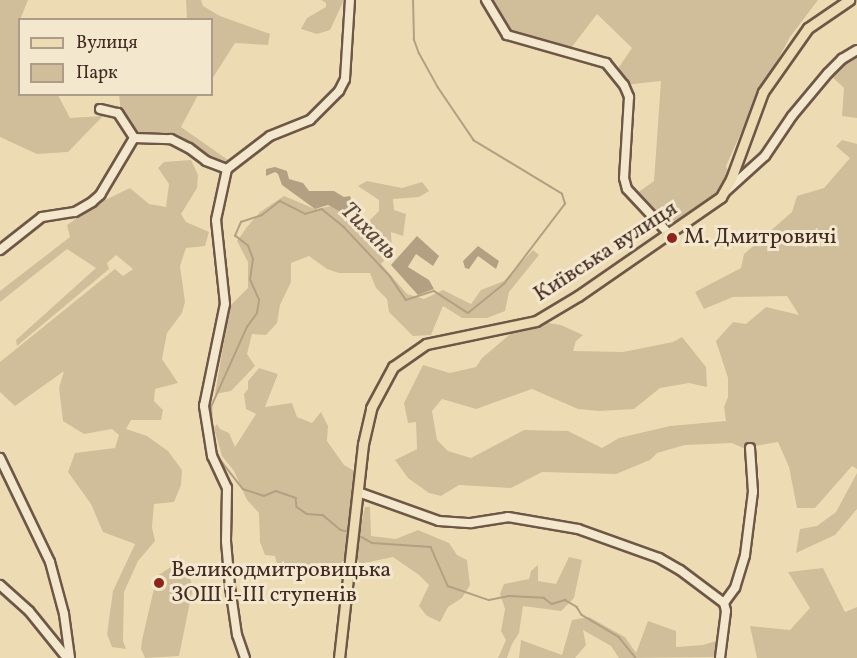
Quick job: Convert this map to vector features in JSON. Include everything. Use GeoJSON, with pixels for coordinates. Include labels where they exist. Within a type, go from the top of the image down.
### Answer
{"type":"FeatureCollection","features":[{"type":"Feature","properties":{"kind":"main road","name":"Київська вулиця"},"geometry":{"type":"LineString","coordinates":[[339,658],[363,444],[371,408],[393,367],[426,344],[536,321],[578,297],[721,197],[731,179],[763,92],[808,28],[849,0]]}},
{"type":"Feature","properties":{"kind":"street"},"geometry":{"type":"LineString","coordinates":[[245,658],[237,635],[230,586],[226,541],[227,488],[212,456],[204,406],[225,304],[216,220],[227,168],[270,136],[310,120],[339,91],[345,80],[350,0]]}},
{"type":"Feature","properties":{"kind":"street"},"geometry":{"type":"LineString","coordinates":[[486,0],[507,35],[606,63],[624,85],[629,97],[624,178],[627,189],[669,234]]}},
{"type":"Feature","properties":{"kind":"street"},"geometry":{"type":"LineString","coordinates":[[721,197],[765,156],[792,116],[828,73],[842,58],[857,50]]}},
{"type":"Feature","properties":{"kind":"street"},"geometry":{"type":"LineString","coordinates":[[100,108],[118,113],[134,138]]}},
{"type":"Feature","properties":{"kind":"street"},"geometry":{"type":"LineString","coordinates":[[134,138],[171,139],[189,148],[206,161],[227,168]]}},
{"type":"Feature","properties":{"kind":"street"},"geometry":{"type":"LineString","coordinates":[[0,250],[42,217],[75,212],[100,195],[134,138]]}},
{"type":"Feature","properties":{"kind":"street"},"geometry":{"type":"LineString","coordinates":[[724,603],[735,588],[745,555],[753,492],[750,448]]}},
{"type":"Feature","properties":{"kind":"street"},"geometry":{"type":"LineString","coordinates":[[0,458],[50,562],[64,614],[68,658]]}},
{"type":"Feature","properties":{"kind":"street"},"geometry":{"type":"LineString","coordinates":[[358,492],[439,521],[471,523],[508,517],[578,529],[659,558],[680,570],[724,603],[726,611],[720,658]]}},
{"type":"Feature","properties":{"kind":"street"},"geometry":{"type":"LineString","coordinates":[[0,585],[29,611],[68,658]]}},
{"type":"Feature","properties":{"kind":"green space"},"geometry":{"type":"Polygon","coordinates":[[[0,0],[28,0],[21,18],[18,18],[18,96],[59,96],[70,118],[103,116],[68,152],[37,154],[0,137],[0,0]]]}},
{"type":"Feature","properties":{"kind":"green space"},"geometry":{"type":"Polygon","coordinates":[[[186,0],[201,0],[203,6],[220,16],[270,34],[268,45],[235,43],[213,77],[213,18],[187,18],[186,0]]]}},
{"type":"Feature","properties":{"kind":"green space"},"geometry":{"type":"Polygon","coordinates":[[[321,0],[344,0],[330,30],[317,34],[301,29],[307,18],[326,7],[326,3],[321,0]]]}},
{"type":"Feature","properties":{"kind":"green space"},"geometry":{"type":"Polygon","coordinates":[[[486,0],[818,0],[790,37],[752,108],[726,166],[731,179],[721,197],[669,234],[633,196],[654,181],[661,81],[624,85],[615,73],[632,48],[597,14],[568,52],[507,35],[486,0]]]}},
{"type":"Feature","properties":{"kind":"green space"},"geometry":{"type":"Polygon","coordinates":[[[857,50],[857,118],[842,116],[844,88],[828,73],[857,50]]]}},
{"type":"Feature","properties":{"kind":"green space"},"geometry":{"type":"Polygon","coordinates":[[[119,96],[197,96],[181,127],[228,160],[224,164],[195,159],[190,146],[140,137],[133,132],[121,112],[119,96]]]}},
{"type":"Feature","properties":{"kind":"green space"},"geometry":{"type":"Polygon","coordinates":[[[842,140],[857,144],[857,469],[852,466],[815,508],[797,508],[789,467],[778,442],[743,448],[732,443],[685,445],[657,453],[650,460],[616,474],[542,472],[511,488],[459,485],[441,496],[429,493],[408,478],[395,460],[417,449],[416,422],[408,423],[404,403],[423,365],[450,373],[476,367],[482,358],[522,324],[536,321],[561,325],[583,335],[576,341],[573,351],[623,352],[673,342],[682,337],[706,367],[707,387],[689,383],[660,388],[634,409],[599,411],[578,409],[532,389],[476,409],[442,399],[432,411],[437,440],[448,451],[471,458],[524,430],[568,431],[602,448],[619,438],[670,426],[726,421],[724,407],[728,397],[728,378],[716,341],[733,322],[746,324],[766,307],[799,315],[787,296],[733,297],[704,309],[695,292],[741,268],[744,254],[792,212],[797,196],[824,188],[850,158],[836,146],[842,140]]]}},
{"type":"Feature","properties":{"kind":"green space"},"geometry":{"type":"Polygon","coordinates":[[[191,160],[198,175],[197,188],[181,214],[186,222],[209,232],[205,246],[186,248],[180,266],[185,302],[182,313],[167,333],[162,359],[178,383],[155,389],[154,401],[163,410],[161,420],[131,420],[126,429],[147,436],[168,451],[182,470],[181,485],[174,502],[154,504],[152,527],[155,541],[138,561],[124,592],[123,641],[126,649],[112,647],[107,634],[113,591],[135,544],[103,532],[91,504],[68,472],[75,453],[115,448],[119,435],[112,429],[84,434],[63,421],[59,388],[64,371],[15,406],[0,392],[0,362],[115,269],[123,276],[133,269],[116,255],[107,263],[109,269],[17,346],[16,340],[96,268],[67,249],[0,302],[0,291],[70,237],[67,225],[99,203],[130,188],[149,204],[166,207],[169,184],[158,168],[164,162],[191,160]]]}},
{"type":"Feature","properties":{"kind":"green space"},"geometry":{"type":"Polygon","coordinates":[[[367,181],[402,188],[422,182],[429,191],[419,197],[393,199],[394,210],[406,214],[403,236],[391,232],[392,252],[381,264],[407,294],[424,299],[443,290],[471,304],[481,290],[504,281],[533,250],[539,255],[509,292],[505,311],[487,318],[462,318],[443,306],[431,335],[413,336],[389,312],[387,299],[376,288],[370,273],[339,273],[327,269],[309,256],[291,263],[291,282],[280,305],[277,323],[266,335],[252,334],[247,354],[255,366],[231,391],[215,394],[230,306],[248,288],[248,262],[237,241],[260,212],[284,196],[315,209],[332,206],[366,224],[379,211],[379,200],[358,186],[367,181]]]}},
{"type":"Feature","properties":{"kind":"green space"},"geometry":{"type":"Polygon","coordinates":[[[259,368],[278,374],[265,407],[292,403],[297,417],[312,423],[321,412],[328,426],[327,441],[344,465],[356,472],[344,569],[329,572],[317,566],[297,578],[278,568],[275,556],[265,555],[260,542],[259,513],[247,500],[234,471],[222,456],[214,428],[217,424],[220,429],[229,433],[235,447],[256,414],[246,409],[244,394],[248,389],[248,381],[259,368]]]}},
{"type":"Feature","properties":{"kind":"green space"},"geometry":{"type":"Polygon","coordinates":[[[857,473],[857,509],[835,535],[796,553],[800,529],[817,526],[836,512],[857,473]]]}},
{"type":"Feature","properties":{"kind":"green space"},"geometry":{"type":"Polygon","coordinates":[[[365,507],[370,507],[371,536],[396,539],[418,530],[449,543],[457,555],[467,560],[470,585],[462,598],[448,607],[440,622],[427,616],[419,606],[429,585],[419,575],[393,557],[360,564],[355,555],[365,507]]]}},
{"type":"Feature","properties":{"kind":"green space"},"geometry":{"type":"Polygon","coordinates":[[[569,557],[582,560],[574,598],[561,611],[523,606],[519,633],[507,658],[498,658],[506,640],[501,631],[505,609],[500,594],[504,584],[529,579],[531,571],[538,565],[538,581],[556,584],[569,557]]]}},
{"type":"Feature","properties":{"kind":"green space"},"geometry":{"type":"Polygon","coordinates":[[[171,567],[181,569],[189,576],[193,587],[179,656],[145,658],[141,649],[142,640],[157,576],[171,567]]]}},
{"type":"Feature","properties":{"kind":"green space"},"geometry":{"type":"Polygon","coordinates":[[[823,568],[845,612],[857,607],[857,658],[757,658],[750,626],[790,630],[810,608],[788,572],[823,568]]]}},
{"type":"Feature","properties":{"kind":"green space"},"geometry":{"type":"Polygon","coordinates":[[[589,617],[625,637],[636,653],[648,621],[676,631],[676,647],[703,645],[716,641],[715,657],[619,658],[611,646],[583,630],[586,645],[575,658],[519,658],[521,640],[562,655],[572,620],[589,617]]]}},
{"type":"Feature","properties":{"kind":"shaded area"},"geometry":{"type":"Polygon","coordinates":[[[275,167],[287,171],[289,179],[303,183],[309,191],[334,191],[344,197],[350,196],[353,207],[343,213],[328,205],[315,209],[282,185],[278,174],[275,172],[266,176],[266,169],[275,167]]]}},
{"type":"Feature","properties":{"kind":"shaded area"},"geometry":{"type":"Polygon","coordinates":[[[417,236],[439,256],[433,266],[416,254],[409,265],[408,267],[429,280],[434,289],[418,295],[391,265],[417,236]]]}},
{"type":"Feature","properties":{"kind":"shaded area"},"geometry":{"type":"Polygon","coordinates":[[[478,246],[499,261],[496,269],[478,256],[469,269],[465,268],[463,261],[478,246]]]}},
{"type":"Feature","properties":{"kind":"waterway","name":"Тихань"},"geometry":{"type":"LineString","coordinates":[[212,432],[211,407],[247,327],[257,313],[259,300],[250,280],[253,259],[248,246],[235,236],[241,222],[262,215],[280,201],[305,214],[322,209],[344,227],[390,276],[406,300],[434,291],[468,313],[504,284],[565,204],[562,194],[474,141],[438,88],[419,54],[414,40],[413,0]]}},
{"type":"Feature","properties":{"kind":"waterway","name":"Тихань"},"geometry":{"type":"LineString","coordinates":[[213,443],[219,458],[243,489],[264,496],[276,491],[296,498],[297,507],[307,514],[323,515],[341,530],[350,532]]}},
{"type":"Feature","properties":{"kind":"waterway","name":"Тихань"},"geometry":{"type":"LineString","coordinates":[[356,534],[372,543],[431,547],[448,586],[489,600],[509,596],[544,598],[552,604],[565,600],[577,607],[582,615],[619,637],[636,658]]}},
{"type":"Feature","properties":{"kind":"place","name":"М. Дмитровичі"},"geometry":{"type":"Point","coordinates":[672,238]}},
{"type":"Feature","properties":{"kind":"place","name":"Великодмитровицька ЗОШ І-ІІІ ступенів"},"geometry":{"type":"Point","coordinates":[159,583]}}]}
